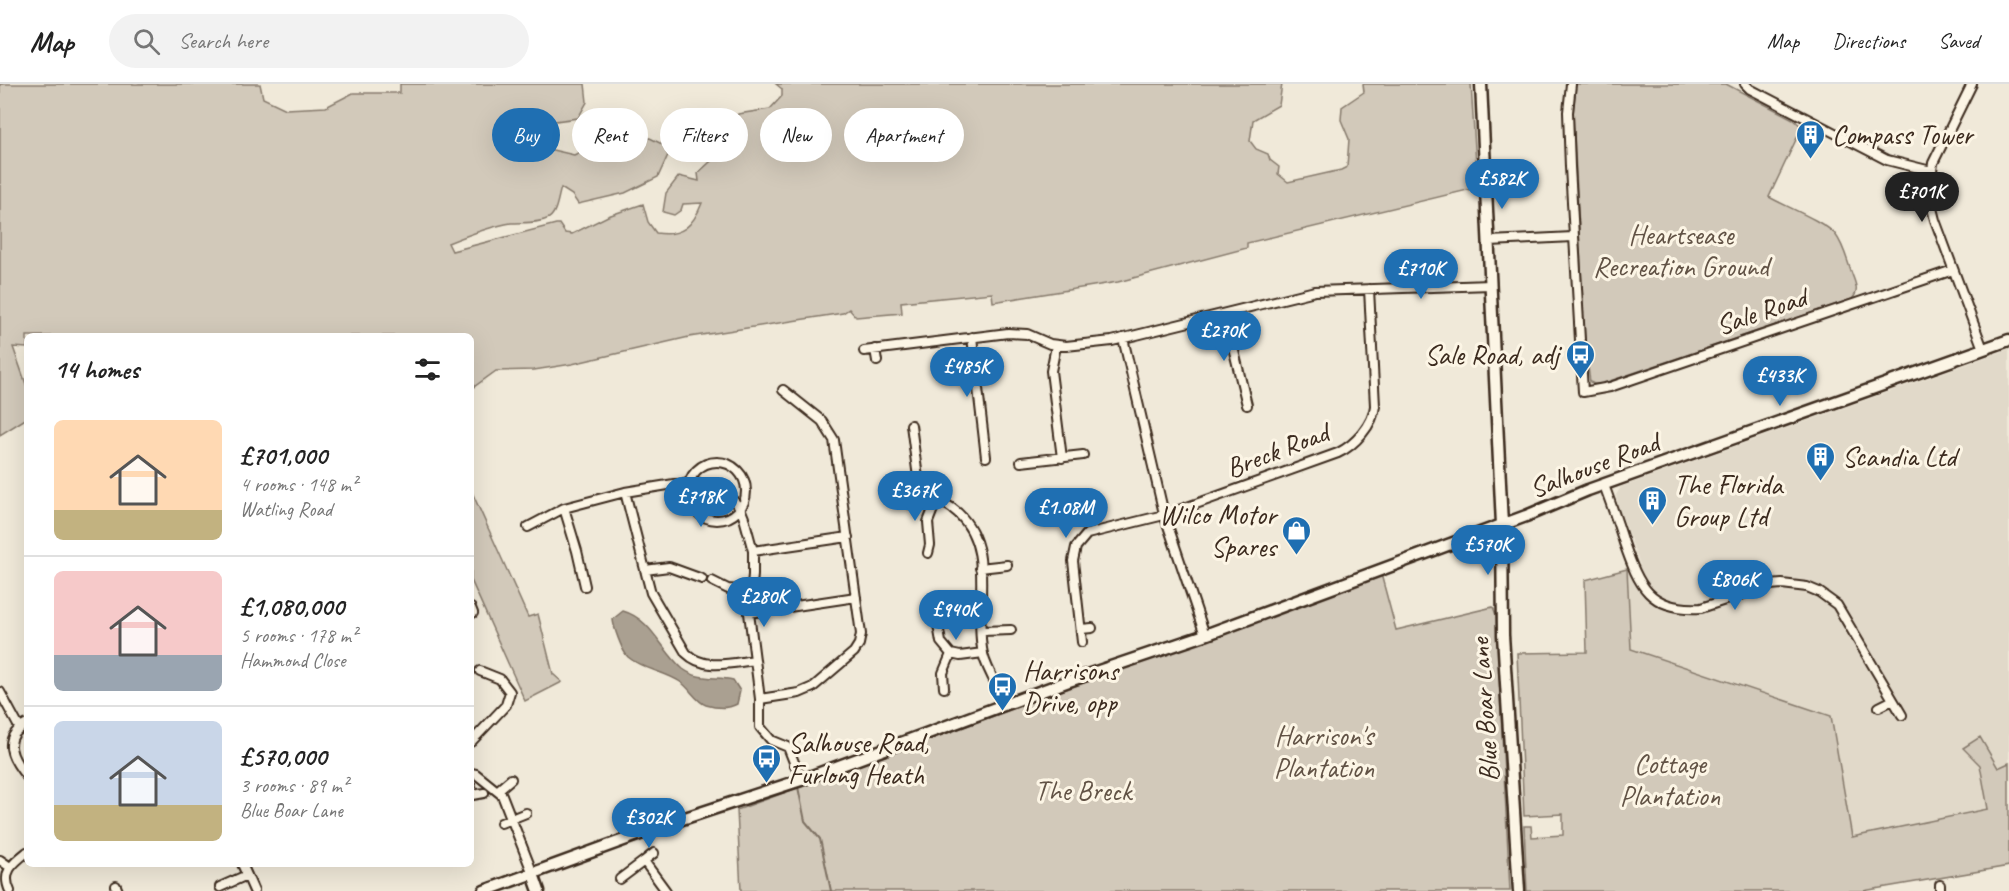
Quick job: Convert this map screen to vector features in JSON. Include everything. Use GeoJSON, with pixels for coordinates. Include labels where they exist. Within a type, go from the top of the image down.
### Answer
{"type":"FeatureCollection","features":[{"type":"Feature","properties":{"kind":"street","name":"Blue Boar Lane"},"geometry":{"type":"LineString","coordinates":[[1481,84],[1502,525],[1503,635],[1519,891]]}},
{"type":"Feature","properties":{"kind":"street","name":"Sale Road"},"geometry":{"type":"LineString","coordinates":[[1571,84],[1568,112],[1573,237],[1584,394],[1953,270]]}},
{"type":"Feature","properties":{"kind":"street"},"geometry":{"type":"LineString","coordinates":[[1745,84],[1769,99],[1887,160],[1931,171]]}},
{"type":"Feature","properties":{"kind":"street"},"geometry":{"type":"LineString","coordinates":[[1972,84],[1931,171],[1929,196],[1930,207],[1983,349]]}},
{"type":"Feature","properties":{"kind":"street"},"geometry":{"type":"LineString","coordinates":[[1489,241],[1573,237]]}},
{"type":"Feature","properties":{"kind":"street"},"geometry":{"type":"LineString","coordinates":[[864,351],[1018,333],[1035,336],[1056,346],[1077,345],[1122,338],[1315,291],[1491,285]]}},
{"type":"Feature","properties":{"kind":"street","name":"Breck Road"},"geometry":{"type":"LineString","coordinates":[[1081,629],[1073,561],[1076,547],[1082,538],[1096,531],[1164,514],[1305,465],[1351,445],[1370,422],[1375,406],[1369,289]]}},
{"type":"Feature","properties":{"kind":"street"},"geometry":{"type":"LineString","coordinates":[[1225,314],[1247,405]]}},
{"type":"Feature","properties":{"kind":"street"},"geometry":{"type":"LineString","coordinates":[[972,337],[986,457]]}},
{"type":"Feature","properties":{"kind":"street"},"geometry":{"type":"LineString","coordinates":[[1122,338],[1164,514],[1205,635]]}},
{"type":"Feature","properties":{"kind":"street","name":"Salhouse Road"},"geometry":{"type":"LineString","coordinates":[[484,891],[676,821],[801,780],[1066,682],[1205,635],[1604,485],[2009,340]]}},
{"type":"Feature","properties":{"kind":"street"},"geometry":{"type":"LineString","coordinates":[[1056,346],[1051,371],[1062,458]]}},
{"type":"Feature","properties":{"kind":"street"},"geometry":{"type":"LineString","coordinates":[[875,349],[877,361]]}},
{"type":"Feature","properties":{"kind":"street"},"geometry":{"type":"LineString","coordinates":[[760,699],[807,690],[854,652],[861,634],[836,446],[822,421],[783,390]]}},
{"type":"Feature","properties":{"kind":"street"},"geometry":{"type":"LineString","coordinates":[[911,425],[919,494]]}},
{"type":"Feature","properties":{"kind":"street"},"geometry":{"type":"LineString","coordinates":[[1021,462],[1083,455]]}},
{"type":"Feature","properties":{"kind":"street"},"geometry":{"type":"LineString","coordinates":[[717,462],[729,464],[738,471],[744,481],[746,492],[740,508],[731,516],[719,519],[702,515],[690,501],[689,483],[695,472],[705,465],[717,462]]}},
{"type":"Feature","properties":{"kind":"street"},"geometry":{"type":"LineString","coordinates":[[528,527],[564,508],[625,492],[674,484],[689,483],[717,487],[730,497],[740,508],[753,551],[748,613],[760,699],[760,727],[771,740],[788,747],[801,780]]}},
{"type":"Feature","properties":{"kind":"street"},"geometry":{"type":"LineString","coordinates":[[1604,485],[1636,578],[1653,597],[1676,608],[1689,609],[1701,608],[1770,585],[1807,587],[1819,592],[1837,605],[1902,715]]}},
{"type":"Feature","properties":{"kind":"street"},"geometry":{"type":"LineString","coordinates":[[625,492],[651,593],[680,645],[692,660],[716,665],[755,660]]}},
{"type":"Feature","properties":{"kind":"street"},"geometry":{"type":"LineString","coordinates":[[899,494],[919,494],[937,499],[949,506],[969,526],[979,546],[983,653],[1006,704]]}},
{"type":"Feature","properties":{"kind":"street"},"geometry":{"type":"LineString","coordinates":[[910,494],[910,504]]}},
{"type":"Feature","properties":{"kind":"street"},"geometry":{"type":"LineString","coordinates":[[928,553],[930,545],[928,522],[937,499]]}},
{"type":"Feature","properties":{"kind":"street"},"geometry":{"type":"LineString","coordinates":[[564,508],[585,586]]}},
{"type":"Feature","properties":{"kind":"street"},"geometry":{"type":"LineString","coordinates":[[753,551],[848,537]]}},
{"type":"Feature","properties":{"kind":"street"},"geometry":{"type":"LineString","coordinates":[[980,568],[1007,565]]}},
{"type":"Feature","properties":{"kind":"street"},"geometry":{"type":"LineString","coordinates":[[645,570],[669,567],[702,579]]}},
{"type":"Feature","properties":{"kind":"street"},"geometry":{"type":"LineString","coordinates":[[712,581],[728,589],[750,591]]}},
{"type":"Feature","properties":{"kind":"street"},"geometry":{"type":"LineString","coordinates":[[748,613],[856,597]]}},
{"type":"Feature","properties":{"kind":"street"},"geometry":{"type":"LineString","coordinates":[[937,618],[941,642],[951,654],[960,656],[983,653]]}},
{"type":"Feature","properties":{"kind":"street"},"geometry":{"type":"LineString","coordinates":[[1082,642],[1081,629],[1092,628]]}},
{"type":"Feature","properties":{"kind":"street"},"geometry":{"type":"LineString","coordinates":[[982,631],[1011,630]]}},
{"type":"Feature","properties":{"kind":"street"},"geometry":{"type":"LineString","coordinates":[[944,688],[943,673],[951,654]]}},
{"type":"Feature","properties":{"kind":"street"},"geometry":{"type":"LineString","coordinates":[[474,739],[506,705],[510,692],[500,679],[480,671]]}},
{"type":"Feature","properties":{"kind":"street"},"geometry":{"type":"LineString","coordinates":[[0,692],[23,726],[11,739],[10,750],[24,773]]}},
{"type":"Feature","properties":{"kind":"street"},"geometry":{"type":"LineString","coordinates":[[1879,707],[1893,700]]}},
{"type":"Feature","properties":{"kind":"street"},"geometry":{"type":"LineString","coordinates":[[475,774],[502,795],[539,891]]}},
{"type":"Feature","properties":{"kind":"street"},"geometry":{"type":"LineString","coordinates":[[497,791],[511,779]]}},
{"type":"Feature","properties":{"kind":"street"},"geometry":{"type":"LineString","coordinates":[[474,790],[484,793]]}},
{"type":"Feature","properties":{"kind":"street"},"geometry":{"type":"LineString","coordinates":[[501,823],[526,813]]}},
{"type":"Feature","properties":{"kind":"street"},"geometry":{"type":"LineString","coordinates":[[620,879],[654,853]]}},
{"type":"Feature","properties":{"kind":"street"},"geometry":{"type":"LineString","coordinates":[[10,891],[6,878],[10,867],[24,855]]}},
{"type":"Feature","properties":{"kind":"street"},"geometry":{"type":"LineString","coordinates":[[0,860],[10,867]]}},
{"type":"Feature","properties":{"kind":"street"},"geometry":{"type":"LineString","coordinates":[[644,861],[666,891]]}},
{"type":"Feature","properties":{"kind":"street"},"geometry":{"type":"LineString","coordinates":[[243,867],[254,891]]}},
{"type":"Feature","properties":{"kind":"street"},"geometry":{"type":"LineString","coordinates":[[220,887],[247,875]]}},
{"type":"Feature","properties":{"kind":"shaded area"},"geometry":{"type":"Polygon","coordinates":[[[2009,349],[2009,763],[1999,768],[1980,765],[1989,809],[1852,837],[1831,716],[1631,649],[1627,569],[1640,565],[1616,495],[1621,487],[2009,349]]]}},
{"type":"Feature","properties":{"kind":"shaded area"},"geometry":{"type":"Polygon","coordinates":[[[623,611],[642,621],[676,662],[689,673],[701,677],[733,680],[740,691],[737,704],[722,708],[706,705],[682,683],[640,665],[628,657],[618,638],[613,619],[623,611]]]}},
{"type":"Feature","properties":{"kind":"green space"},"geometry":{"type":"Polygon","coordinates":[[[0,84],[260,84],[263,98],[286,109],[326,107],[353,93],[400,93],[400,84],[585,84],[587,102],[584,108],[572,108],[572,119],[560,120],[560,108],[492,108],[492,162],[560,162],[560,152],[572,155],[572,162],[648,162],[648,138],[660,143],[660,162],[665,162],[658,177],[625,193],[578,204],[572,195],[561,188],[556,208],[549,218],[535,222],[503,224],[480,231],[448,243],[452,251],[556,224],[559,224],[565,233],[572,234],[608,216],[643,204],[648,222],[656,233],[680,231],[695,218],[702,203],[683,204],[681,210],[674,215],[663,212],[666,193],[679,176],[699,181],[698,173],[710,162],[748,162],[748,112],[760,111],[760,162],[832,162],[832,108],[771,108],[782,96],[782,89],[776,84],[1282,84],[1279,105],[1253,120],[1250,141],[1256,149],[1268,154],[1270,160],[1279,167],[1278,174],[1288,182],[1347,167],[1349,139],[1341,120],[1342,107],[1364,92],[1363,84],[1471,84],[1476,188],[1247,243],[1247,248],[1118,282],[993,302],[992,293],[901,302],[902,313],[856,317],[849,309],[843,313],[689,337],[572,364],[534,370],[496,371],[474,387],[474,333],[24,333],[24,348],[13,347],[24,378],[24,420],[0,435],[0,84]]]}},
{"type":"Feature","properties":{"kind":"green space","name":"Heartsease Recreation Ground"},"geometry":{"type":"Polygon","coordinates":[[[1576,84],[1726,84],[1793,119],[1802,127],[1769,197],[1813,219],[1835,234],[1843,248],[1855,284],[1856,290],[1852,299],[1601,384],[1590,382],[1585,343],[1573,115],[1576,84]]]}},
{"type":"Feature","properties":{"kind":"green space"},"geometry":{"type":"Polygon","coordinates":[[[474,497],[528,617],[538,614],[553,674],[562,682],[525,701],[474,587],[474,497]]]}},
{"type":"Feature","properties":{"kind":"green space","name":"Cottage Plantation"},"geometry":{"type":"Polygon","coordinates":[[[1627,569],[1631,649],[1831,716],[1852,837],[1988,809],[1980,765],[1963,748],[1980,737],[1998,768],[2009,763],[2009,866],[1863,891],[1527,891],[1524,826],[1531,826],[1532,837],[1563,835],[1563,814],[1524,816],[1517,653],[1587,652],[1585,580],[1627,569]]]}},
{"type":"Feature","properties":{"kind":"green space"},"geometry":{"type":"Polygon","coordinates":[[[1381,574],[1396,630],[1493,607],[1496,615],[1510,891],[741,891],[737,810],[1381,574]]]}},
{"type":"Feature","properties":{"kind":"waterway"},"geometry":{"type":"LineString","coordinates":[[798,787],[805,821],[820,839],[831,891]]}},
{"type":"Feature","properties":{"kind":"place","name":"Compass Tower"},"geometry":{"type":"Point","coordinates":[1811,160]}},
{"type":"Feature","properties":{"kind":"place","name":"Sale Road, adj"},"geometry":{"type":"Point","coordinates":[1580,380]}},
{"type":"Feature","properties":{"kind":"place","name":"Scandia Ltd"},"geometry":{"type":"Point","coordinates":[1821,482]}},
{"type":"Feature","properties":{"kind":"place","name":"The Florida Group Ltd"},"geometry":{"type":"Point","coordinates":[1653,526]}},
{"type":"Feature","properties":{"kind":"place","name":"Wilco Motor Spares"},"geometry":{"type":"Point","coordinates":[1297,556]}},
{"type":"Feature","properties":{"kind":"place","name":"Harrisons Drive, opp"},"geometry":{"type":"Point","coordinates":[1002,712]}},
{"type":"Feature","properties":{"kind":"place","name":"Salhouse Road, Furlong Heath"},"geometry":{"type":"Point","coordinates":[767,784]}},
{"type":"Feature","properties":{"kind":"park label","name":"Harrison's Plantation"},"geometry":{"type":"Point","coordinates":[1324,751]}},
{"type":"Feature","properties":{"kind":"park label","name":"The Breck"},"geometry":{"type":"Point","coordinates":[1083,790]}}]}
